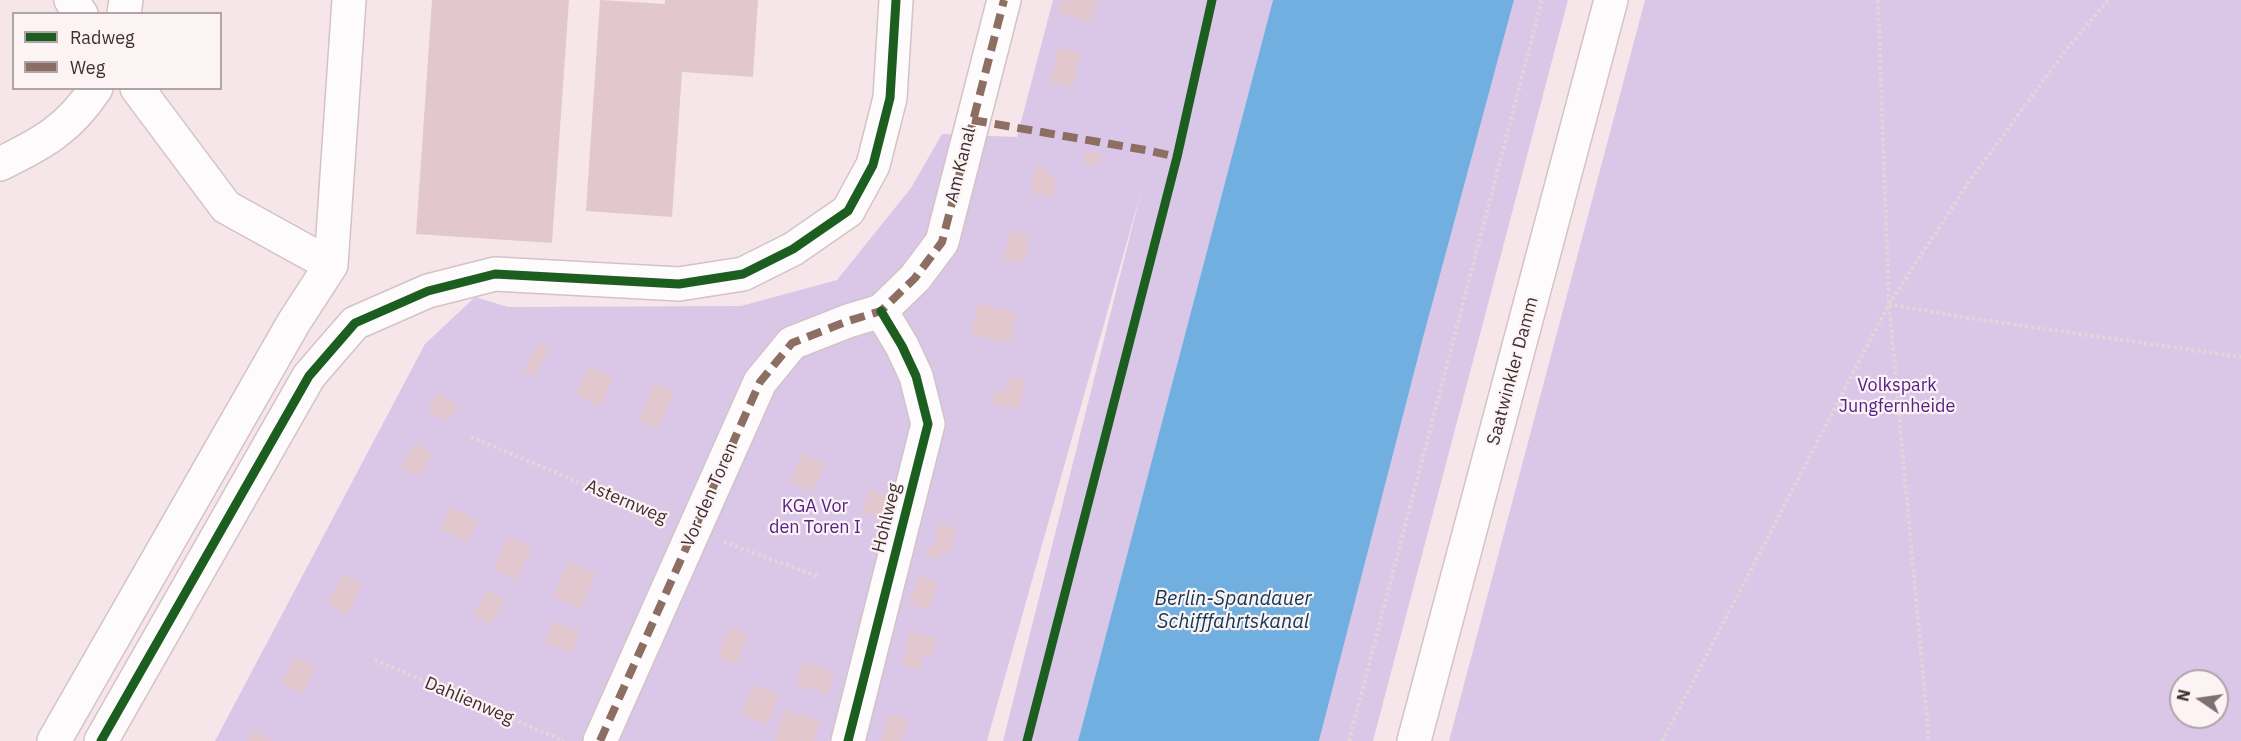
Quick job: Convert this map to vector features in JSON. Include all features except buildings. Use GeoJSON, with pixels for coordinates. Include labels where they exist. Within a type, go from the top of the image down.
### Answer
{"type":"FeatureCollection","features":[{"type":"Feature","properties":{"kind":"street"},"geometry":{"type":"LineString","coordinates":[[54,741],[294,322],[331,265],[349,0]]}},
{"type":"Feature","properties":{"kind":"street"},"geometry":{"type":"LineString","coordinates":[[101,741],[309,376],[355,323],[428,291],[495,274],[680,284],[743,274],[793,249],[848,211],[873,165],[890,98],[896,0]]}},
{"type":"Feature","properties":{"kind":"street","name":"Am Kanal"},"geometry":{"type":"LineString","coordinates":[[881,311],[915,278],[942,242],[1004,0]]}},
{"type":"Feature","properties":{"kind":"street","name":"Saatwinkler Damm"},"geometry":{"type":"LineString","coordinates":[[1414,741],[1611,0]]}},
{"type":"Feature","properties":{"kind":"street"},"geometry":{"type":"LineString","coordinates":[[0,164],[44,143],[85,106],[95,90]]}},
{"type":"Feature","properties":{"kind":"street"},"geometry":{"type":"LineString","coordinates":[[138,90],[226,207],[331,265]]}},
{"type":"Feature","properties":{"kind":"street","name":"Vor den Toren"},"geometry":{"type":"LineString","coordinates":[[600,741],[760,382],[792,343],[881,311]]}},
{"type":"Feature","properties":{"kind":"street","name":"Hohlweg"},"geometry":{"type":"LineString","coordinates":[[848,741],[928,424],[916,376],[902,346],[881,311]]}},
{"type":"Feature","properties":{"kind":"path"},"geometry":{"type":"LineString","coordinates":[[1349,741],[1542,0]]}},
{"type":"Feature","properties":{"kind":"path"},"geometry":{"type":"LineString","coordinates":[[1878,0],[1889,304],[1929,741]]}},
{"type":"Feature","properties":{"kind":"path"},"geometry":{"type":"LineString","coordinates":[[1662,741],[1889,304],[1973,176],[2066,50],[2108,0]]}},
{"type":"Feature","properties":{"kind":"path"},"geometry":{"type":"LineString","coordinates":[[1889,304],[1968,318],[2241,357]]}},
{"type":"Feature","properties":{"kind":"green space","name":"KGA Vor den Toren I"},"geometry":{"type":"Polygon","coordinates":[[[1053,0],[1273,0],[1078,741],[1003,741],[1141,192],[987,741],[215,741],[425,344],[475,297],[508,307],[741,306],[837,280],[911,188],[942,134],[1017,137],[1053,0]]]}},
{"type":"Feature","properties":{"kind":"green space"},"geometry":{"type":"Polygon","coordinates":[[[1514,0],[1568,0],[1373,741],[1319,741],[1423,338],[1514,0]]]}},
{"type":"Feature","properties":{"kind":"green space","name":"Volkspark Jungfernheide"},"geometry":{"type":"Polygon","coordinates":[[[1645,0],[2241,0],[2241,741],[1449,741],[1645,0]]]}},
{"type":"Feature","properties":{"kind":"water","name":"Berlin-Spandauer Schifffahrtskanal"},"geometry":{"type":"Polygon","coordinates":[[[1273,0],[1514,0],[1423,338],[1319,741],[1078,741],[1273,0]]]}},
{"type":"Feature","properties":{"kind":"marked path"},"geometry":{"type":"LineString","coordinates":[[600,741],[760,382],[792,343],[881,311],[915,278],[942,242],[1004,0]]}},
{"type":"Feature","properties":{"kind":"marked path"},"geometry":{"type":"LineString","coordinates":[[972,120],[1177,157]]}},
{"type":"Feature","properties":{"kind":"cycle path"},"geometry":{"type":"LineString","coordinates":[[101,741],[309,376],[355,323],[428,291],[495,274],[679,284],[743,274],[793,249],[848,211],[873,165],[890,98],[896,0]]}},
{"type":"Feature","properties":{"kind":"cycle path"},"geometry":{"type":"LineString","coordinates":[[1027,741],[1177,157],[1212,0]]}},
{"type":"Feature","properties":{"kind":"cycle path"},"geometry":{"type":"LineString","coordinates":[[848,741],[928,424],[916,376],[902,346],[881,311]]}}]}
